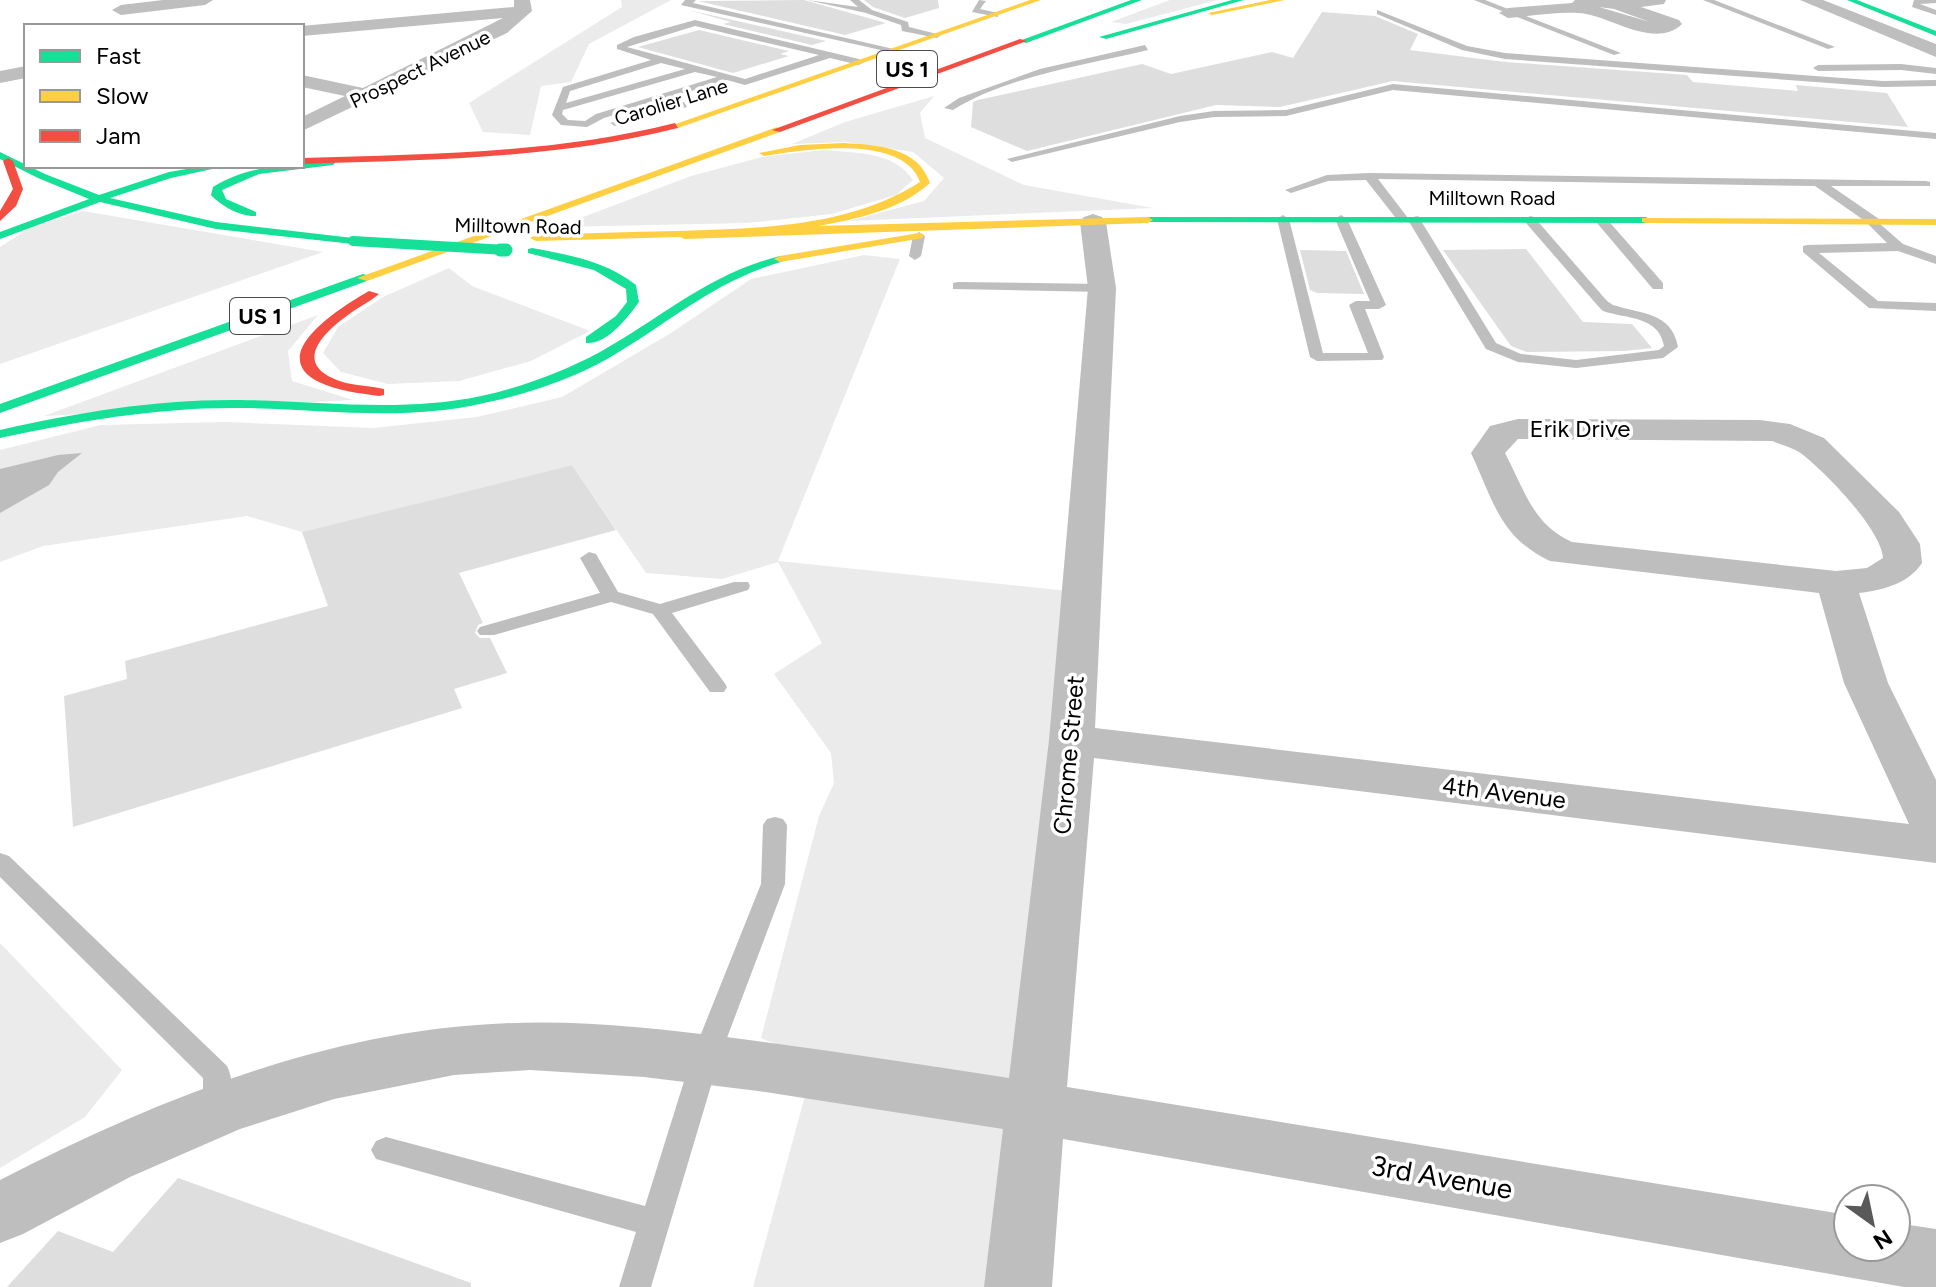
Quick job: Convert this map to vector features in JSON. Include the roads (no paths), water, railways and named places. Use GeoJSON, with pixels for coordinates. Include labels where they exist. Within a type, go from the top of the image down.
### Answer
{"type":"FeatureCollection","features":[{"type":"Feature","properties":{"kind":"main road","name":"US 1"},"geometry":{"type":"LineString","coordinates":[[352,262],[1103,0]]}},
{"type":"Feature","properties":{"kind":"main road","name":"US 1"},"geometry":{"type":"LineString","coordinates":[[0,409],[1138,0]]}},
{"type":"Feature","properties":{"kind":"main road"},"geometry":{"type":"LineString","coordinates":[[1085,41],[1240,0]]}},
{"type":"Feature","properties":{"kind":"main road"},"geometry":{"type":"LineString","coordinates":[[1146,25],[1281,0]]}},
{"type":"Feature","properties":{"kind":"main road"},"geometry":{"type":"LineString","coordinates":[[1851,0],[1934,27]]}},
{"type":"Feature","properties":{"kind":"main road"},"geometry":{"type":"LineString","coordinates":[[710,137],[1044,2]]}},
{"type":"Feature","properties":{"kind":"main road","name":"Carolier Lane"},"geometry":{"type":"LineString","coordinates":[[304,161],[360,161],[554,150],[614,142],[674,127],[859,62],[892,42],[937,35],[985,4],[1044,2]]}},
{"type":"Feature","properties":{"kind":"main road"},"geometry":{"type":"LineString","coordinates":[[811,117],[1054,50]]}},
{"type":"Feature","properties":{"kind":"main road"},"geometry":{"type":"LineString","coordinates":[[640,180],[762,153],[821,146],[891,153],[916,164],[924,173],[925,183],[921,189],[905,200],[880,209],[802,223],[685,236]]}},
{"type":"Feature","properties":{"kind":"main road"},"geometry":{"type":"LineString","coordinates":[[0,218],[12,204],[18,189],[3,154],[24,152]]}},
{"type":"Feature","properties":{"kind":"main road","name":"Milltown Road"},"geometry":{"type":"LineString","coordinates":[[3,154],[24,164]]}},
{"type":"Feature","properties":{"kind":"main road"},"geometry":{"type":"LineString","coordinates":[[304,166],[360,161]]}},
{"type":"Feature","properties":{"kind":"main road","name":"Milltown Road"},"geometry":{"type":"LineString","coordinates":[[33,168],[98,199],[211,225],[353,241],[506,250],[534,244],[685,236],[1093,222],[1283,219],[1936,222]]}},
{"type":"Feature","properties":{"kind":"main road"},"geometry":{"type":"LineString","coordinates":[[0,236],[169,175],[209,168]]}},
{"type":"Feature","properties":{"kind":"main road"},"geometry":{"type":"LineString","coordinates":[[252,214],[222,201],[216,195],[217,189],[233,178],[287,168]]}},
{"type":"Feature","properties":{"kind":"main road","name":"Milltown Road"},"geometry":{"type":"LineString","coordinates":[[101,178],[129,188],[252,214],[534,244],[919,236],[1047,224]]}},
{"type":"Feature","properties":{"kind":"main road"},"geometry":{"type":"LineString","coordinates":[[521,224],[349,307],[330,320],[312,339],[306,348],[308,363],[322,377],[352,389],[392,393],[447,389],[508,376],[562,356],[600,334],[629,308],[634,292],[620,275],[534,244]]}},
{"type":"Feature","properties":{"kind":"main road"},"geometry":{"type":"LineString","coordinates":[[0,434],[162,406],[242,404],[396,410],[473,402],[521,390],[584,366],[620,346],[697,291],[736,271],[794,256],[919,236]]}},
{"type":"Feature","properties":{"kind":"street"},"geometry":{"type":"LineString","coordinates":[[135,24],[121,10],[205,0]]}},
{"type":"Feature","properties":{"kind":"street"},"geometry":{"type":"LineString","coordinates":[[1617,4],[1658,0]]}},
{"type":"Feature","properties":{"kind":"street"},"geometry":{"type":"LineString","coordinates":[[1808,0],[1926,62]]}},
{"type":"Feature","properties":{"kind":"street"},"geometry":{"type":"LineString","coordinates":[[1508,13],[1584,7],[1636,26],[1656,28],[1673,24],[1617,4],[1580,2],[1584,7]]}},
{"type":"Feature","properties":{"kind":"street"},"geometry":{"type":"LineString","coordinates":[[304,31],[522,6]]}},
{"type":"Feature","properties":{"kind":"street","name":"Prospect Avenue"},"geometry":{"type":"LineString","coordinates":[[304,124],[501,29],[522,6]]}},
{"type":"Feature","properties":{"kind":"street"},"geometry":{"type":"LineString","coordinates":[[0,77],[24,72]]}},
{"type":"Feature","properties":{"kind":"street"},"geometry":{"type":"LineString","coordinates":[[304,81],[364,94]]}},
{"type":"Feature","properties":{"kind":"street","name":"Chrome Street"},"geometry":{"type":"LineString","coordinates":[[1018,1287],[1072,740],[1102,288],[1093,222]]}},
{"type":"Feature","properties":{"kind":"street","name":"Erik Drive"},"geometry":{"type":"LineString","coordinates":[[1518,429],[1760,430],[1799,438],[1812,445],[1886,520],[1901,544],[1903,563],[1877,579],[1836,583],[1564,553],[1542,543],[1525,528],[1488,453],[1502,433],[1518,429]]}},
{"type":"Feature","properties":{"kind":"street"},"geometry":{"type":"LineString","coordinates":[[1836,583],[1866,683],[1936,829]]}},
{"type":"Feature","properties":{"kind":"street","name":"4th Avenue"},"geometry":{"type":"LineString","coordinates":[[1072,740],[1936,845]]}},
{"type":"Feature","properties":{"kind":"street","name":"3rd Avenue"},"geometry":{"type":"LineString","coordinates":[[0,1213],[98,1161],[217,1109],[320,1075],[368,1064],[461,1050],[521,1047],[575,1048],[705,1059],[1035,1108],[1832,1244]]}},
{"type":"Feature","properties":{"kind":"street","name":"3rd Avenue"},"geometry":{"type":"LineString","coordinates":[[1912,1257],[1936,1261]]}},
{"type":"Feature","properties":{"kind":"lane"},"geometry":{"type":"LineString","coordinates":[[692,0],[684,3],[859,42],[892,42],[905,29]]}},
{"type":"Feature","properties":{"kind":"lane"},"geometry":{"type":"LineString","coordinates":[[811,0],[869,12],[905,24],[905,29]]}},
{"type":"Feature","properties":{"kind":"lane"},"geometry":{"type":"LineString","coordinates":[[854,0],[869,12]]}},
{"type":"Feature","properties":{"kind":"lane"},"geometry":{"type":"LineString","coordinates":[[1478,0],[1617,53]]}},
{"type":"Feature","properties":{"kind":"lane"},"geometry":{"type":"LineString","coordinates":[[1707,0],[1831,47]]}},
{"type":"Feature","properties":{"kind":"lane"},"geometry":{"type":"LineString","coordinates":[[1934,27],[1915,5],[1916,2],[1936,1]]}},
{"type":"Feature","properties":{"kind":"lane"},"geometry":{"type":"LineString","coordinates":[[1380,12],[1465,48],[1491,54],[1798,74],[1831,81],[1936,83]]}},
{"type":"Feature","properties":{"kind":"lane"},"geometry":{"type":"LineString","coordinates":[[745,82],[620,47],[695,23],[859,62]]}},
{"type":"Feature","properties":{"kind":"lane"},"geometry":{"type":"LineString","coordinates":[[905,29],[937,35]]}},
{"type":"Feature","properties":{"kind":"lane"},"geometry":{"type":"LineString","coordinates":[[859,42],[875,38]]}},
{"type":"Feature","properties":{"kind":"lane"},"geometry":{"type":"LineString","coordinates":[[949,108],[962,100],[1043,71],[1145,48]]}},
{"type":"Feature","properties":{"kind":"lane"},"geometry":{"type":"LineString","coordinates":[[728,90],[829,55]]}},
{"type":"Feature","properties":{"kind":"lane"},"geometry":{"type":"LineString","coordinates":[[661,60],[566,89],[557,115],[565,123],[631,121],[697,100]]}},
{"type":"Feature","properties":{"kind":"lane"},"geometry":{"type":"LineString","coordinates":[[1798,74],[1926,62],[1936,71]]}},
{"type":"Feature","properties":{"kind":"lane"},"geometry":{"type":"LineString","coordinates":[[559,108],[695,69]]}},
{"type":"Feature","properties":{"kind":"lane"},"geometry":{"type":"LineString","coordinates":[[1831,81],[1828,76],[1936,71]]}},
{"type":"Feature","properties":{"kind":"lane"},"geometry":{"type":"LineString","coordinates":[[587,124],[600,116],[728,77]]}},
{"type":"Feature","properties":{"kind":"lane"},"geometry":{"type":"LineString","coordinates":[[1012,159],[1180,119],[1228,113],[1286,113],[1393,87],[1936,136]]}},
{"type":"Feature","properties":{"kind":"lane"},"geometry":{"type":"LineString","coordinates":[[1369,176],[1409,219],[1491,346],[1518,358],[1576,364],[1663,354],[1671,347],[1668,333],[1646,316],[1607,308],[1530,220]]}},
{"type":"Feature","properties":{"kind":"lane"},"geometry":{"type":"LineString","coordinates":[[1291,190],[1327,178],[1369,176],[1926,184]]}},
{"type":"Feature","properties":{"kind":"lane"},"geometry":{"type":"LineString","coordinates":[[1520,179],[1537,196]]}},
{"type":"Feature","properties":{"kind":"lane"},"geometry":{"type":"LineString","coordinates":[[1630,180],[1647,197]]}},
{"type":"Feature","properties":{"kind":"lane"},"geometry":{"type":"LineString","coordinates":[[1816,181],[1872,222],[1899,247]]}},
{"type":"Feature","properties":{"kind":"lane"},"geometry":{"type":"LineString","coordinates":[[1283,219],[1317,357],[1377,357],[1356,305],[1379,305],[1341,219]]}},
{"type":"Feature","properties":{"kind":"lane"},"geometry":{"type":"LineString","coordinates":[[1601,220],[1658,286]]}},
{"type":"Feature","properties":{"kind":"lane"},"geometry":{"type":"LineString","coordinates":[[915,256],[919,236]]}},
{"type":"Feature","properties":{"kind":"lane"},"geometry":{"type":"LineString","coordinates":[[1934,306],[1874,305],[1807,249],[1899,247],[1936,260]]}},
{"type":"Feature","properties":{"kind":"lane"},"geometry":{"type":"LineString","coordinates":[[1921,255],[1936,267]]}},
{"type":"Feature","properties":{"kind":"lane"},"geometry":{"type":"LineString","coordinates":[[958,286],[1102,288]]}},
{"type":"Feature","properties":{"kind":"lane"},"geometry":{"type":"LineString","coordinates":[[589,558],[611,596]]}},
{"type":"Feature","properties":{"kind":"lane"},"geometry":{"type":"LineString","coordinates":[[487,631],[611,596],[660,610],[741,586]]}},
{"type":"Feature","properties":{"kind":"lane"},"geometry":{"type":"LineString","coordinates":[[660,610],[717,687]]}},
{"type":"Feature","properties":{"kind":"lane"},"geometry":{"type":"LineString","coordinates":[[635,1287],[705,1059],[773,884],[775,825]]}},
{"type":"Feature","properties":{"kind":"lane"},"geometry":{"type":"LineString","coordinates":[[0,862],[217,1074],[217,1109]]}},
{"type":"Feature","properties":{"kind":"lane"},"geometry":{"type":"LineString","coordinates":[[386,1150],[654,1223]]}}]}
